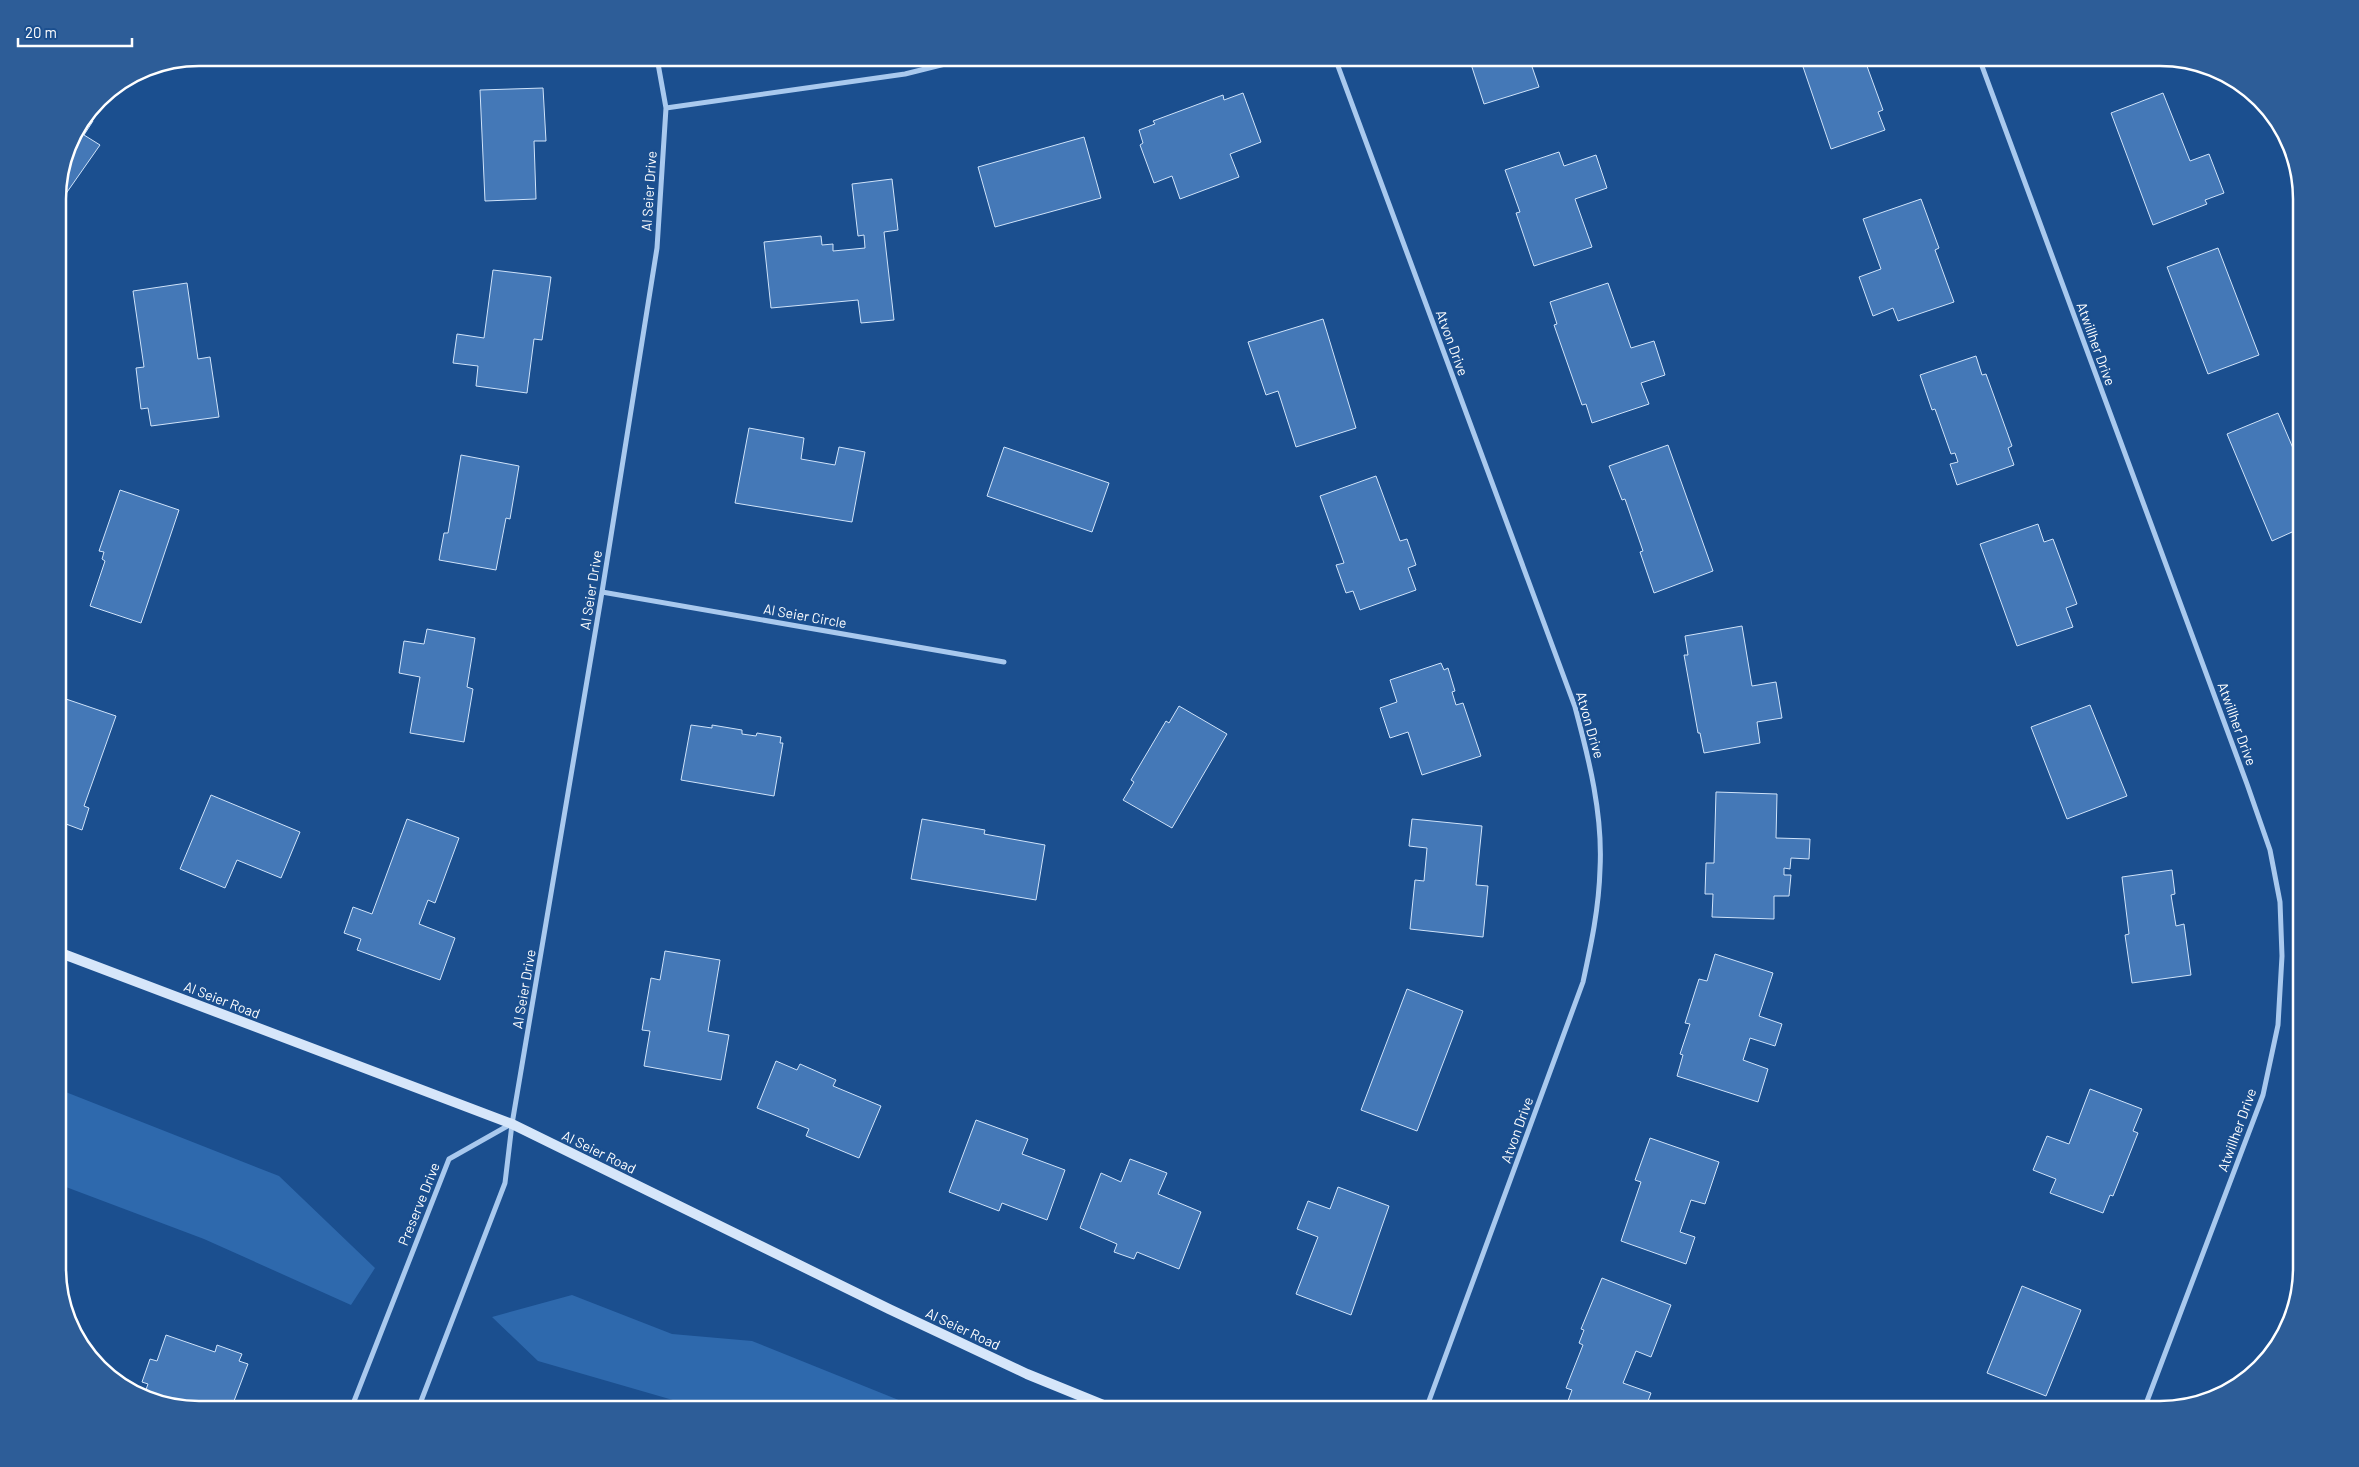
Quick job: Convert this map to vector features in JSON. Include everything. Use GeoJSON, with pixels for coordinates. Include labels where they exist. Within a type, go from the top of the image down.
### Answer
{"type":"FeatureCollection","features":[{"type":"Feature","properties":{"kind":"street","name":"Atvon Drive"},"geometry":{"type":"LineString","coordinates":[[1337,66],[1575,707],[1590,760],[1598,819],[1601,867],[1596,921],[1583,982],[1429,1401]]}},
{"type":"Feature","properties":{"kind":"street","name":"Atwillher Drive"},"geometry":{"type":"LineString","coordinates":[[1982,66],[2247,784],[2270,850],[2280,902],[2282,956],[2278,1025],[2263,1095],[2147,1401]]}},
{"type":"Feature","properties":{"kind":"street","name":"Al Seier Drive"},"geometry":{"type":"LineString","coordinates":[[512,1124],[602,592],[657,248],[666,108],[659,67]]}},
{"type":"Feature","properties":{"kind":"street"},"geometry":{"type":"LineString","coordinates":[[666,108],[905,74],[935,67]]}},
{"type":"Feature","properties":{"kind":"street","name":"Al Seier Circle"},"geometry":{"type":"LineString","coordinates":[[602,592],[1004,662]]}},
{"type":"Feature","properties":{"kind":"street","name":"Al Seier Road"},"geometry":{"type":"LineString","coordinates":[[67,955],[512,1124],[898,1313],[1027,1374],[1092,1401]]}},
{"type":"Feature","properties":{"kind":"street"},"geometry":{"type":"LineString","coordinates":[[421,1401],[505,1183],[512,1124]]}},
{"type":"Feature","properties":{"kind":"street","name":"Preserve Drive"},"geometry":{"type":"LineString","coordinates":[[355,1401],[449,1159],[512,1124]]}},
{"type":"Feature","properties":{"kind":"shaded area"},"geometry":{"type":"Polygon","coordinates":[[[67,1093],[279,1176],[375,1268],[351,1305],[204,1239],[67,1187],[67,1093]]]}},
{"type":"Feature","properties":{"kind":"shaded area"},"geometry":{"type":"Polygon","coordinates":[[[572,1295],[672,1334],[752,1341],[901,1401],[676,1401],[538,1361],[492,1317],[572,1295]]]}},
{"type":"Feature","properties":{"kind":"building"},"geometry":{"type":"Polygon","coordinates":[[[1472,66],[1532,66],[1539,87],[1484,104],[1472,66]]]}},
{"type":"Feature","properties":{"kind":"building"},"geometry":{"type":"Polygon","coordinates":[[[1803,66],[1867,66],[1883,110],[1878,112],[1885,130],[1831,149],[1803,66]]]}},
{"type":"Feature","properties":{"kind":"building"},"geometry":{"type":"Polygon","coordinates":[[[543,88],[546,141],[534,141],[536,199],[485,201],[480,90],[543,88]]]}},
{"type":"Feature","properties":{"kind":"building"},"geometry":{"type":"Polygon","coordinates":[[[1243,93],[1261,142],[1230,154],[1239,177],[1180,199],[1172,176],[1154,183],[1140,145],[1143,143],[1139,130],[1155,124],[1153,121],[1223,95],[1224,100],[1243,93]]]}},
{"type":"Feature","properties":{"kind":"building"},"geometry":{"type":"Polygon","coordinates":[[[2163,93],[2190,161],[2209,154],[2224,193],[2205,200],[2207,204],[2153,225],[2111,113],[2163,93]]]}},
{"type":"Feature","properties":{"kind":"building"},"geometry":{"type":"Polygon","coordinates":[[[92,121],[84,135],[100,145],[67,192],[67,182],[76,149],[84,133],[92,121]]]}},
{"type":"Feature","properties":{"kind":"building"},"geometry":{"type":"Polygon","coordinates":[[[1084,137],[1101,198],[995,227],[978,167],[1084,137]]]}},
{"type":"Feature","properties":{"kind":"building"},"geometry":{"type":"Polygon","coordinates":[[[1559,152],[1564,166],[1596,155],[1607,188],[1575,199],[1592,247],[1534,266],[1516,213],[1520,212],[1505,170],[1559,152]]]}},
{"type":"Feature","properties":{"kind":"building"},"geometry":{"type":"Polygon","coordinates":[[[892,179],[898,230],[884,232],[894,320],[861,323],[858,300],[771,308],[764,242],[821,236],[822,245],[833,244],[833,251],[865,248],[864,235],[858,236],[852,184],[892,179]]]}},
{"type":"Feature","properties":{"kind":"building"},"geometry":{"type":"Polygon","coordinates":[[[1921,199],[1939,248],[1935,250],[1954,302],[1898,321],[1893,308],[1873,316],[1859,277],[1881,269],[1863,219],[1921,199]]]}},
{"type":"Feature","properties":{"kind":"building"},"geometry":{"type":"Polygon","coordinates":[[[2218,248],[2259,355],[2208,374],[2167,267],[2218,248]]]}},
{"type":"Feature","properties":{"kind":"building"},"geometry":{"type":"Polygon","coordinates":[[[493,270],[551,277],[542,340],[534,339],[527,393],[476,386],[478,366],[453,363],[457,334],[484,338],[493,270]]]}},
{"type":"Feature","properties":{"kind":"building"},"geometry":{"type":"Polygon","coordinates":[[[187,283],[198,359],[210,357],[219,417],[151,426],[148,408],[141,409],[136,368],[144,367],[133,291],[187,283]]]}},
{"type":"Feature","properties":{"kind":"building"},"geometry":{"type":"Polygon","coordinates":[[[1608,283],[1631,348],[1654,341],[1665,375],[1641,383],[1649,404],[1592,423],[1586,404],[1582,405],[1554,325],[1557,324],[1550,302],[1608,283]]]}},
{"type":"Feature","properties":{"kind":"building"},"geometry":{"type":"Polygon","coordinates":[[[1323,319],[1356,428],[1296,447],[1278,391],[1266,395],[1248,342],[1323,319]]]}},
{"type":"Feature","properties":{"kind":"building"},"geometry":{"type":"Polygon","coordinates":[[[1976,356],[1982,375],[1986,374],[2012,446],[2008,448],[2014,465],[1957,485],[1950,464],[1958,462],[1955,453],[1951,454],[1935,409],[1932,410],[1920,375],[1976,356]]]}},
{"type":"Feature","properties":{"kind":"building"},"geometry":{"type":"Polygon","coordinates":[[[2278,413],[2292,446],[2292,532],[2272,541],[2227,434],[2278,413]]]}},
{"type":"Feature","properties":{"kind":"building"},"geometry":{"type":"Polygon","coordinates":[[[749,428],[804,438],[801,459],[835,465],[839,447],[865,452],[852,522],[735,503],[749,428]]]}},
{"type":"Feature","properties":{"kind":"building"},"geometry":{"type":"Polygon","coordinates":[[[1668,445],[1713,571],[1654,593],[1640,552],[1643,551],[1625,499],[1622,500],[1609,466],[1668,445]]]}},
{"type":"Feature","properties":{"kind":"building"},"geometry":{"type":"Polygon","coordinates":[[[1004,447],[1109,483],[1092,532],[987,496],[1004,447]]]}},
{"type":"Feature","properties":{"kind":"building"},"geometry":{"type":"Polygon","coordinates":[[[461,455],[519,466],[510,519],[506,518],[496,570],[439,560],[444,533],[448,533],[461,455]]]}},
{"type":"Feature","properties":{"kind":"building"},"geometry":{"type":"Polygon","coordinates":[[[1376,476],[1400,541],[1407,539],[1416,565],[1408,568],[1416,590],[1360,610],[1353,591],[1346,593],[1336,565],[1344,563],[1320,496],[1376,476]]]}},
{"type":"Feature","properties":{"kind":"building"},"geometry":{"type":"Polygon","coordinates":[[[120,490],[179,510],[141,623],[90,606],[105,561],[102,559],[104,552],[99,551],[120,490]]]}},
{"type":"Feature","properties":{"kind":"building"},"geometry":{"type":"Polygon","coordinates":[[[2038,524],[2044,542],[2053,539],[2077,604],[2066,608],[2073,627],[2017,646],[1980,544],[2038,524]]]}},
{"type":"Feature","properties":{"kind":"building"},"geometry":{"type":"Polygon","coordinates":[[[1742,626],[1752,686],[1776,682],[1782,718],[1757,722],[1760,743],[1704,753],[1700,733],[1698,733],[1684,655],[1688,655],[1685,636],[1742,626]]]}},
{"type":"Feature","properties":{"kind":"building"},"geometry":{"type":"Polygon","coordinates":[[[427,629],[475,638],[467,687],[473,689],[464,742],[410,733],[420,677],[399,673],[404,641],[424,644],[427,629]]]}},
{"type":"Feature","properties":{"kind":"building"},"geometry":{"type":"Polygon","coordinates":[[[1441,663],[1444,670],[1448,668],[1455,691],[1452,692],[1456,705],[1463,703],[1481,756],[1422,775],[1408,732],[1390,738],[1380,708],[1397,702],[1390,680],[1441,663]]]}},
{"type":"Feature","properties":{"kind":"building"},"geometry":{"type":"Polygon","coordinates":[[[67,699],[116,716],[84,806],[89,808],[82,830],[67,824],[67,699]]]}},
{"type":"Feature","properties":{"kind":"building"},"geometry":{"type":"Polygon","coordinates":[[[2090,705],[2127,796],[2067,819],[2031,727],[2090,705]]]}},
{"type":"Feature","properties":{"kind":"building"},"geometry":{"type":"Polygon","coordinates":[[[1179,706],[1227,734],[1172,828],[1123,800],[1134,782],[1131,780],[1166,721],[1169,723],[1179,706]]]}},
{"type":"Feature","properties":{"kind":"building"},"geometry":{"type":"Polygon","coordinates":[[[691,725],[712,728],[712,725],[742,730],[742,734],[756,736],[757,733],[781,737],[780,743],[783,743],[774,796],[681,780],[691,725]]]}},
{"type":"Feature","properties":{"kind":"building"},"geometry":{"type":"Polygon","coordinates":[[[1716,792],[1777,794],[1776,838],[1810,839],[1809,859],[1791,858],[1790,869],[1784,868],[1784,875],[1791,875],[1789,896],[1774,896],[1774,919],[1712,917],[1713,894],[1705,894],[1706,863],[1714,863],[1716,792]]]}},
{"type":"Feature","properties":{"kind":"building"},"geometry":{"type":"Polygon","coordinates":[[[211,795],[300,832],[281,878],[237,860],[225,888],[180,869],[211,795]]]}},
{"type":"Feature","properties":{"kind":"building"},"geometry":{"type":"Polygon","coordinates":[[[407,819],[459,838],[435,903],[428,900],[419,924],[455,938],[440,980],[357,950],[361,939],[344,933],[353,907],[372,914],[407,819]]]}},
{"type":"Feature","properties":{"kind":"building"},"geometry":{"type":"Polygon","coordinates":[[[922,819],[985,830],[984,834],[1045,845],[1036,900],[911,879],[922,819]]]}},
{"type":"Feature","properties":{"kind":"building"},"geometry":{"type":"Polygon","coordinates":[[[1412,819],[1482,826],[1476,885],[1488,886],[1483,937],[1410,929],[1415,880],[1424,881],[1427,848],[1409,846],[1412,819]]]}},
{"type":"Feature","properties":{"kind":"building"},"geometry":{"type":"Polygon","coordinates":[[[2172,870],[2175,894],[2171,895],[2176,926],[2184,924],[2191,975],[2132,983],[2125,935],[2129,934],[2122,877],[2172,870]]]}},
{"type":"Feature","properties":{"kind":"building"},"geometry":{"type":"Polygon","coordinates":[[[665,951],[720,960],[708,1031],[729,1035],[721,1080],[644,1066],[650,1031],[642,1030],[651,978],[660,980],[665,951]]]}},
{"type":"Feature","properties":{"kind":"building"},"geometry":{"type":"Polygon","coordinates":[[[1715,954],[1773,973],[1759,1016],[1782,1024],[1775,1046],[1750,1038],[1743,1060],[1768,1069],[1758,1102],[1677,1076],[1683,1055],[1680,1054],[1690,1024],[1685,1023],[1699,979],[1707,981],[1715,954]]]}},
{"type":"Feature","properties":{"kind":"building"},"geometry":{"type":"Polygon","coordinates":[[[1407,989],[1463,1011],[1417,1131],[1361,1110],[1407,989]]]}},
{"type":"Feature","properties":{"kind":"building"},"geometry":{"type":"Polygon","coordinates":[[[776,1061],[797,1070],[800,1064],[836,1080],[833,1086],[881,1106],[859,1158],[806,1136],[809,1129],[757,1108],[776,1061]]]}},
{"type":"Feature","properties":{"kind":"building"},"geometry":{"type":"Polygon","coordinates":[[[2090,1089],[2142,1109],[2133,1131],[2138,1133],[2113,1196],[2110,1195],[2103,1213],[2050,1193],[2056,1179],[2033,1170],[2047,1136],[2069,1144],[2090,1089]]]}},
{"type":"Feature","properties":{"kind":"building"},"geometry":{"type":"Polygon","coordinates":[[[976,1120],[1028,1139],[1022,1154],[1065,1170],[1047,1220],[1002,1203],[999,1211],[949,1192],[976,1120]]]}},
{"type":"Feature","properties":{"kind":"building"},"geometry":{"type":"Polygon","coordinates":[[[1650,1138],[1719,1162],[1705,1204],[1691,1200],[1680,1232],[1695,1237],[1686,1264],[1621,1241],[1641,1182],[1635,1180],[1650,1138]]]}},
{"type":"Feature","properties":{"kind":"building"},"geometry":{"type":"Polygon","coordinates":[[[1130,1159],[1167,1173],[1158,1194],[1201,1212],[1179,1269],[1137,1252],[1134,1259],[1114,1252],[1117,1244],[1080,1228],[1101,1173],[1121,1182],[1130,1159]]]}},
{"type":"Feature","properties":{"kind":"building"},"geometry":{"type":"Polygon","coordinates":[[[1338,1187],[1389,1206],[1351,1315],[1296,1294],[1318,1237],[1297,1229],[1308,1201],[1330,1209],[1338,1187]]]}},
{"type":"Feature","properties":{"kind":"building"},"geometry":{"type":"Polygon","coordinates":[[[1602,1278],[1671,1305],[1651,1357],[1636,1351],[1623,1383],[1651,1393],[1648,1401],[1568,1401],[1572,1390],[1566,1388],[1583,1345],[1579,1343],[1584,1330],[1581,1329],[1602,1278]]]}},
{"type":"Feature","properties":{"kind":"building"},"geometry":{"type":"Polygon","coordinates":[[[2022,1286],[2081,1310],[2046,1396],[1987,1373],[2022,1286]]]}},
{"type":"Feature","properties":{"kind":"building"},"geometry":{"type":"Polygon","coordinates":[[[166,1335],[215,1352],[217,1345],[242,1354],[239,1361],[248,1364],[234,1401],[200,1401],[182,1400],[146,1390],[148,1384],[142,1382],[150,1359],[157,1361],[166,1335]]]}}]}
